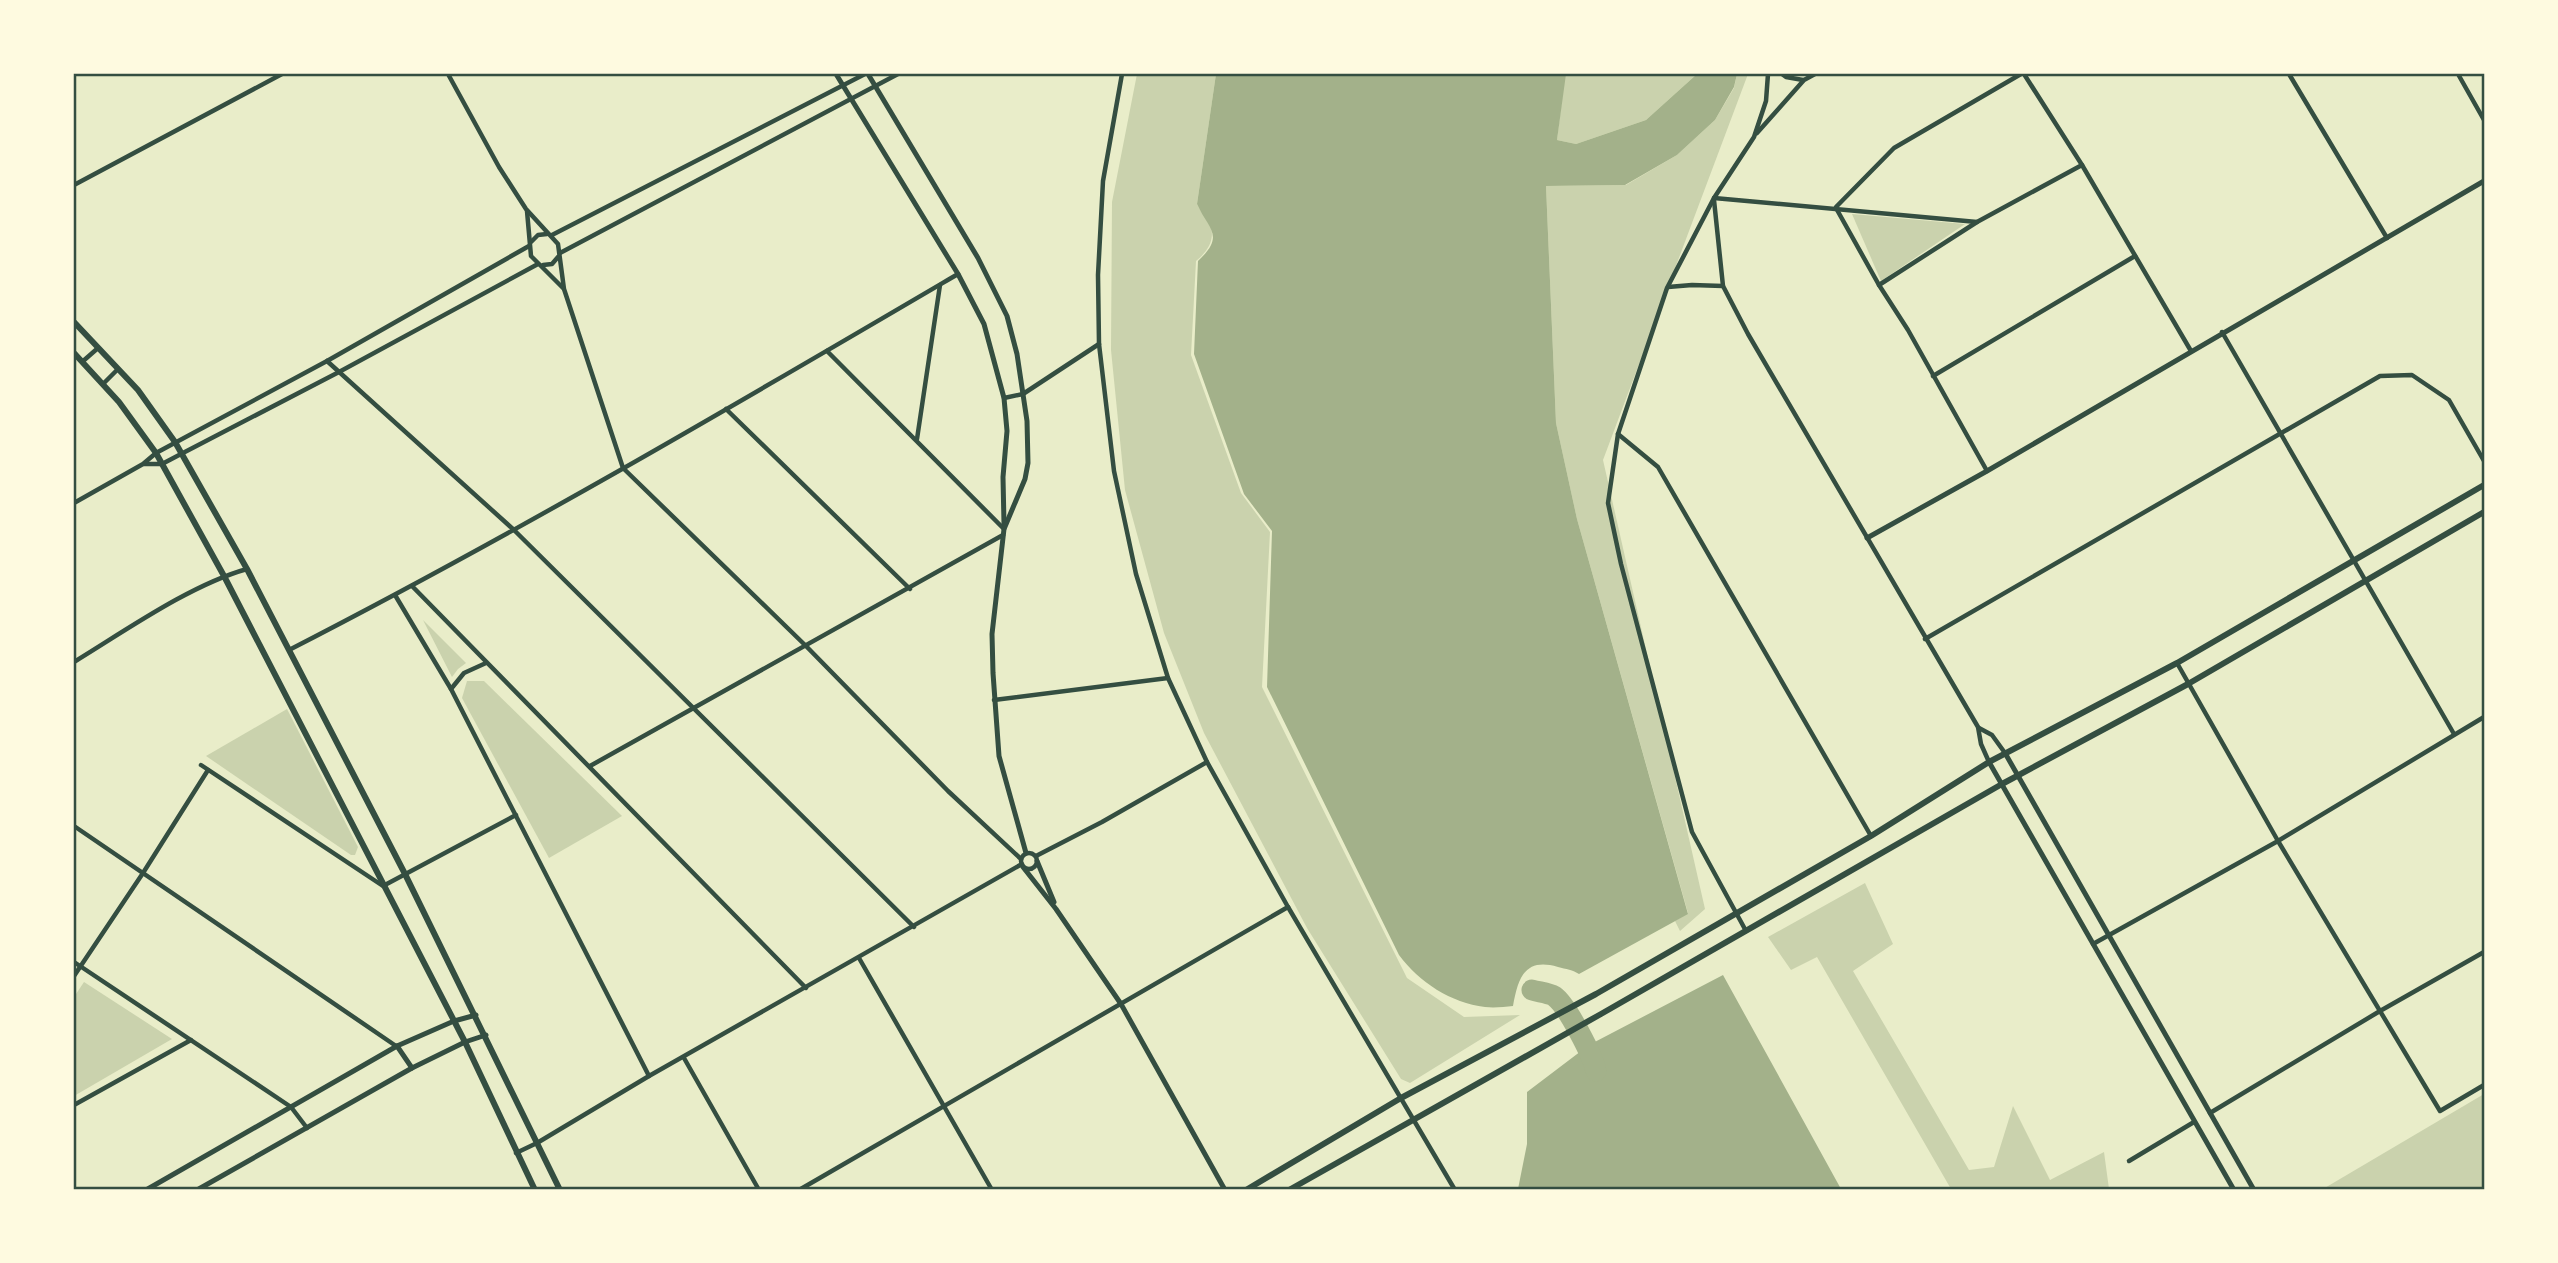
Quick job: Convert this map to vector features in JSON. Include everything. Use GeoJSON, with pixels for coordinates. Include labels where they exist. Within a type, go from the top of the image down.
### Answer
{"type":"FeatureCollection","features":[{"type":"Feature","properties":{"kind":"main road"},"geometry":{"type":"LineString","coordinates":[[74,322],[138,390],[175,442],[247,569],[405,874],[561,1189]]}},
{"type":"Feature","properties":{"kind":"main road"},"geometry":{"type":"LineString","coordinates":[[74,353],[119,402],[156,453],[224,576],[465,1042],[535,1189]]}},
{"type":"Feature","properties":{"kind":"main road"},"geometry":{"type":"LineString","coordinates":[[1246,1189],[1401,1098],[1547,1021],[1871,836],[1989,762],[2177,663],[2484,485]]}},
{"type":"Feature","properties":{"kind":"main road"},"geometry":{"type":"LineString","coordinates":[[1289,1189],[2018,775],[2189,684],[2484,512]]}},
{"type":"Feature","properties":{"kind":"street"},"geometry":{"type":"LineString","coordinates":[[74,185],[282,74]]}},
{"type":"Feature","properties":{"kind":"street"},"geometry":{"type":"LineString","coordinates":[[448,74],[499,167],[526,209],[557,241],[564,289],[624,468],[1022,863],[1121,1004],[1225,1189]]}},
{"type":"Feature","properties":{"kind":"street"},"geometry":{"type":"LineString","coordinates":[[516,1153],[914,927],[1022,863],[1026,853],[999,756],[994,700],[992,634],[1003,532],[1003,477],[1007,431],[1004,398],[984,324],[958,274],[836,74]]}},
{"type":"Feature","properties":{"kind":"street"},"geometry":{"type":"LineString","coordinates":[[74,503],[143,464],[175,442],[327,361],[530,244],[538,235],[550,235],[867,74],[978,258],[1000,300],[1013,336],[1023,394],[1028,463],[1025,479],[1003,532],[910,589],[590,766]]}},
{"type":"Feature","properties":{"kind":"street"},"geometry":{"type":"LineString","coordinates":[[143,464],[162,464],[540,265],[551,264],[559,255],[898,74]]}},
{"type":"Feature","properties":{"kind":"street"},"geometry":{"type":"LineString","coordinates":[[1122,74],[1103,181],[1098,275],[1099,344],[1114,471],[1136,574],[1168,678],[1207,762],[1455,1189]]}},
{"type":"Feature","properties":{"kind":"street"},"geometry":{"type":"LineString","coordinates":[[1754,137],[1766,101],[1768,74]]}},
{"type":"Feature","properties":{"kind":"street"},"geometry":{"type":"LineString","coordinates":[[1782,74],[1804,80]]}},
{"type":"Feature","properties":{"kind":"street"},"geometry":{"type":"LineString","coordinates":[[1746,931],[1692,832],[1621,564],[1608,503],[1618,434],[1667,288],[1714,198],[1754,137],[1804,80],[1815,74]]}},
{"type":"Feature","properties":{"kind":"street"},"geometry":{"type":"LineString","coordinates":[[1836,208],[1894,148],[2023,74],[2082,165],[2190,351]]}},
{"type":"Feature","properties":{"kind":"street"},"geometry":{"type":"LineString","coordinates":[[2290,74],[2388,237]]}},
{"type":"Feature","properties":{"kind":"street"},"geometry":{"type":"LineString","coordinates":[[2458,74],[2484,120]]}},
{"type":"Feature","properties":{"kind":"street"},"geometry":{"type":"LineString","coordinates":[[1878,285],[1978,222],[2082,165]]}},
{"type":"Feature","properties":{"kind":"street"},"geometry":{"type":"LineString","coordinates":[[1867,538],[1987,471],[2484,181]]}},
{"type":"Feature","properties":{"kind":"street"},"geometry":{"type":"LineString","coordinates":[[1714,198],[1978,222]]}},
{"type":"Feature","properties":{"kind":"street"},"geometry":{"type":"LineString","coordinates":[[1714,198],[1723,286],[1748,334],[1978,727],[1981,744],[1989,762],[2234,1189]]}},
{"type":"Feature","properties":{"kind":"street"},"geometry":{"type":"LineString","coordinates":[[1836,208],[1987,471]]}},
{"type":"Feature","properties":{"kind":"street"},"geometry":{"type":"LineString","coordinates":[[526,209],[531,256],[564,289]]}},
{"type":"Feature","properties":{"kind":"street"},"geometry":{"type":"LineString","coordinates":[[1933,376],[2135,256]]}},
{"type":"Feature","properties":{"kind":"street"},"geometry":{"type":"LineString","coordinates":[[289,650],[396,596],[514,530],[958,274]]}},
{"type":"Feature","properties":{"kind":"street"},"geometry":{"type":"LineString","coordinates":[[917,439],[940,285]]}},
{"type":"Feature","properties":{"kind":"street"},"geometry":{"type":"LineString","coordinates":[[1667,288],[1692,285],[1723,286]]}},
{"type":"Feature","properties":{"kind":"street"},"geometry":{"type":"LineString","coordinates":[[2222,332],[2454,734]]}},
{"type":"Feature","properties":{"kind":"street"},"geometry":{"type":"LineString","coordinates":[[1004,398],[1023,394],[1099,344]]}},
{"type":"Feature","properties":{"kind":"street"},"geometry":{"type":"LineString","coordinates":[[82,362],[98,348]]}},
{"type":"Feature","properties":{"kind":"street"},"geometry":{"type":"LineString","coordinates":[[827,351],[917,439],[1003,532]]}},
{"type":"Feature","properties":{"kind":"street"},"geometry":{"type":"LineString","coordinates":[[327,361],[514,530],[914,927]]}},
{"type":"Feature","properties":{"kind":"street"},"geometry":{"type":"LineString","coordinates":[[103,384],[118,369]]}},
{"type":"Feature","properties":{"kind":"street"},"geometry":{"type":"LineString","coordinates":[[1925,639],[2380,376],[2412,375],[2449,400],[2484,461]]}},
{"type":"Feature","properties":{"kind":"street"},"geometry":{"type":"LineString","coordinates":[[726,409],[910,589]]}},
{"type":"Feature","properties":{"kind":"street"},"geometry":{"type":"LineString","coordinates":[[1618,434],[1658,467],[1871,836]]}},
{"type":"Feature","properties":{"kind":"street"},"geometry":{"type":"LineString","coordinates":[[74,662],[198,589],[224,576],[247,569]]}},
{"type":"Feature","properties":{"kind":"street"},"geometry":{"type":"LineString","coordinates":[[412,586],[806,988]]}},
{"type":"Feature","properties":{"kind":"street"},"geometry":{"type":"LineString","coordinates":[[396,596],[452,689],[649,1076]]}},
{"type":"Feature","properties":{"kind":"street"},"geometry":{"type":"LineString","coordinates":[[452,689],[464,673],[486,663]]}},
{"type":"Feature","properties":{"kind":"street"},"geometry":{"type":"LineString","coordinates":[[2177,663],[2278,841],[2440,1111],[2484,1085]]}},
{"type":"Feature","properties":{"kind":"street"},"geometry":{"type":"LineString","coordinates":[[994,700],[1168,678]]}},
{"type":"Feature","properties":{"kind":"street"},"geometry":{"type":"LineString","coordinates":[[2093,944],[2278,841],[2484,717]]}},
{"type":"Feature","properties":{"kind":"street"},"geometry":{"type":"LineString","coordinates":[[1978,727],[1992,735],[2005,753],[2254,1189]]}},
{"type":"Feature","properties":{"kind":"street"},"geometry":{"type":"LineString","coordinates":[[1022,863],[1034,868],[1037,859],[1207,762]]}},
{"type":"Feature","properties":{"kind":"street"},"geometry":{"type":"LineString","coordinates":[[201,765],[383,886],[516,815]]}},
{"type":"Feature","properties":{"kind":"street"},"geometry":{"type":"LineString","coordinates":[[74,976],[208,770]]}},
{"type":"Feature","properties":{"kind":"street"},"geometry":{"type":"LineString","coordinates":[[74,826],[397,1046],[412,1068]]}},
{"type":"Feature","properties":{"kind":"street"},"geometry":{"type":"LineString","coordinates":[[1026,853],[1037,859],[1056,909]]}},
{"type":"Feature","properties":{"kind":"street"},"geometry":{"type":"LineString","coordinates":[[799,1189],[1289,907]]}},
{"type":"Feature","properties":{"kind":"street"},"geometry":{"type":"LineString","coordinates":[[2210,1112],[2484,952]]}},
{"type":"Feature","properties":{"kind":"street"},"geometry":{"type":"LineString","coordinates":[[859,958],[992,1189]]}},
{"type":"Feature","properties":{"kind":"street"},"geometry":{"type":"LineString","coordinates":[[74,962],[291,1107],[307,1128]]}},
{"type":"Feature","properties":{"kind":"street"},"geometry":{"type":"LineString","coordinates":[[146,1189],[397,1046],[454,1021],[476,1015]]}},
{"type":"Feature","properties":{"kind":"street"},"geometry":{"type":"LineString","coordinates":[[197,1189],[412,1068],[465,1042],[486,1035]]}},
{"type":"Feature","properties":{"kind":"street"},"geometry":{"type":"LineString","coordinates":[[74,1105],[191,1040]]}},
{"type":"Feature","properties":{"kind":"street"},"geometry":{"type":"LineString","coordinates":[[684,1058],[759,1189]]}},
{"type":"Feature","properties":{"kind":"street"},"geometry":{"type":"LineString","coordinates":[[2129,1161],[2194,1122]]}},
{"type":"Feature","properties":{"kind":"shaded area"},"geometry":{"type":"Polygon","coordinates":[[[1137,74],[1216,74],[1197,204],[1210,224],[1212,235],[1207,250],[1196,261],[1191,355],[1241,493],[1270,532],[1262,687],[1407,978],[1464,1017],[1520,1015],[1410,1083],[1401,1079],[1307,928],[1204,733],[1164,633],[1125,490],[1111,350],[1112,202],[1137,74]]]}},
{"type":"Feature","properties":{"kind":"shaded area"},"geometry":{"type":"Polygon","coordinates":[[[1216,74],[1566,74],[1557,140],[1576,144],[1646,120],[1697,74],[1737,74],[1734,87],[1715,120],[1677,155],[1625,185],[1546,186],[1556,423],[1577,519],[1688,914],[1579,974],[1547,965],[1530,968],[1520,979],[1513,1006],[1472,1005],[1448,996],[1416,974],[1399,955],[1267,687],[1272,531],[1244,494],[1194,354],[1198,261],[1211,245],[1213,238],[1210,226],[1197,204],[1216,74]]]}},
{"type":"Feature","properties":{"kind":"shaded area"},"geometry":{"type":"Polygon","coordinates":[[[1565,74],[1697,74],[1646,120],[1576,144],[1557,140],[1565,74]]]}},
{"type":"Feature","properties":{"kind":"shaded area"},"geometry":{"type":"Polygon","coordinates":[[[1737,74],[1748,74],[1603,460],[1705,909],[1680,931],[1675,921],[1688,913],[1577,519],[1556,423],[1546,186],[1626,185],[1677,155],[1715,120],[1734,88],[1737,74]]]}},
{"type":"Feature","properties":{"kind":"shaded area"},"geometry":{"type":"Polygon","coordinates":[[[1852,214],[1965,224],[1881,281],[1852,214]]]}},
{"type":"Feature","properties":{"kind":"shaded area"},"geometry":{"type":"Polygon","coordinates":[[[423,620],[466,663],[452,677],[423,620]]]}},
{"type":"Feature","properties":{"kind":"shaded area"},"geometry":{"type":"Polygon","coordinates":[[[467,681],[484,681],[622,816],[549,858],[462,698],[467,681]]]}},
{"type":"Feature","properties":{"kind":"shaded area"},"geometry":{"type":"Polygon","coordinates":[[[287,709],[358,847],[355,855],[351,855],[206,756],[287,709]]]}},
{"type":"Feature","properties":{"kind":"shaded area"},"geometry":{"type":"Polygon","coordinates":[[[1865,883],[1893,944],[1853,971],[1969,1170],[1994,1167],[2013,1106],[2050,1180],[2104,1152],[2109,1189],[1951,1189],[1817,957],[1791,970],[1768,937],[1865,883]]]}},
{"type":"Feature","properties":{"kind":"shaded area"},"geometry":{"type":"Polygon","coordinates":[[[1723,975],[1841,1189],[1518,1189],[1527,1144],[1527,1092],[1589,1045],[1723,975]]]}},
{"type":"Feature","properties":{"kind":"shaded area"},"geometry":{"type":"Polygon","coordinates":[[[84,982],[172,1039],[74,1096],[74,997],[84,982]]]}},
{"type":"Feature","properties":{"kind":"shaded area"},"geometry":{"type":"Polygon","coordinates":[[[2484,1094],[2484,1189],[2323,1189],[2484,1094]]]}},
{"type":"Feature","properties":{"kind":"waterway"},"geometry":{"type":"LineString","coordinates":[[1532,990],[1554,996],[1566,1009],[1579,1031],[1596,1071]]}}]}
